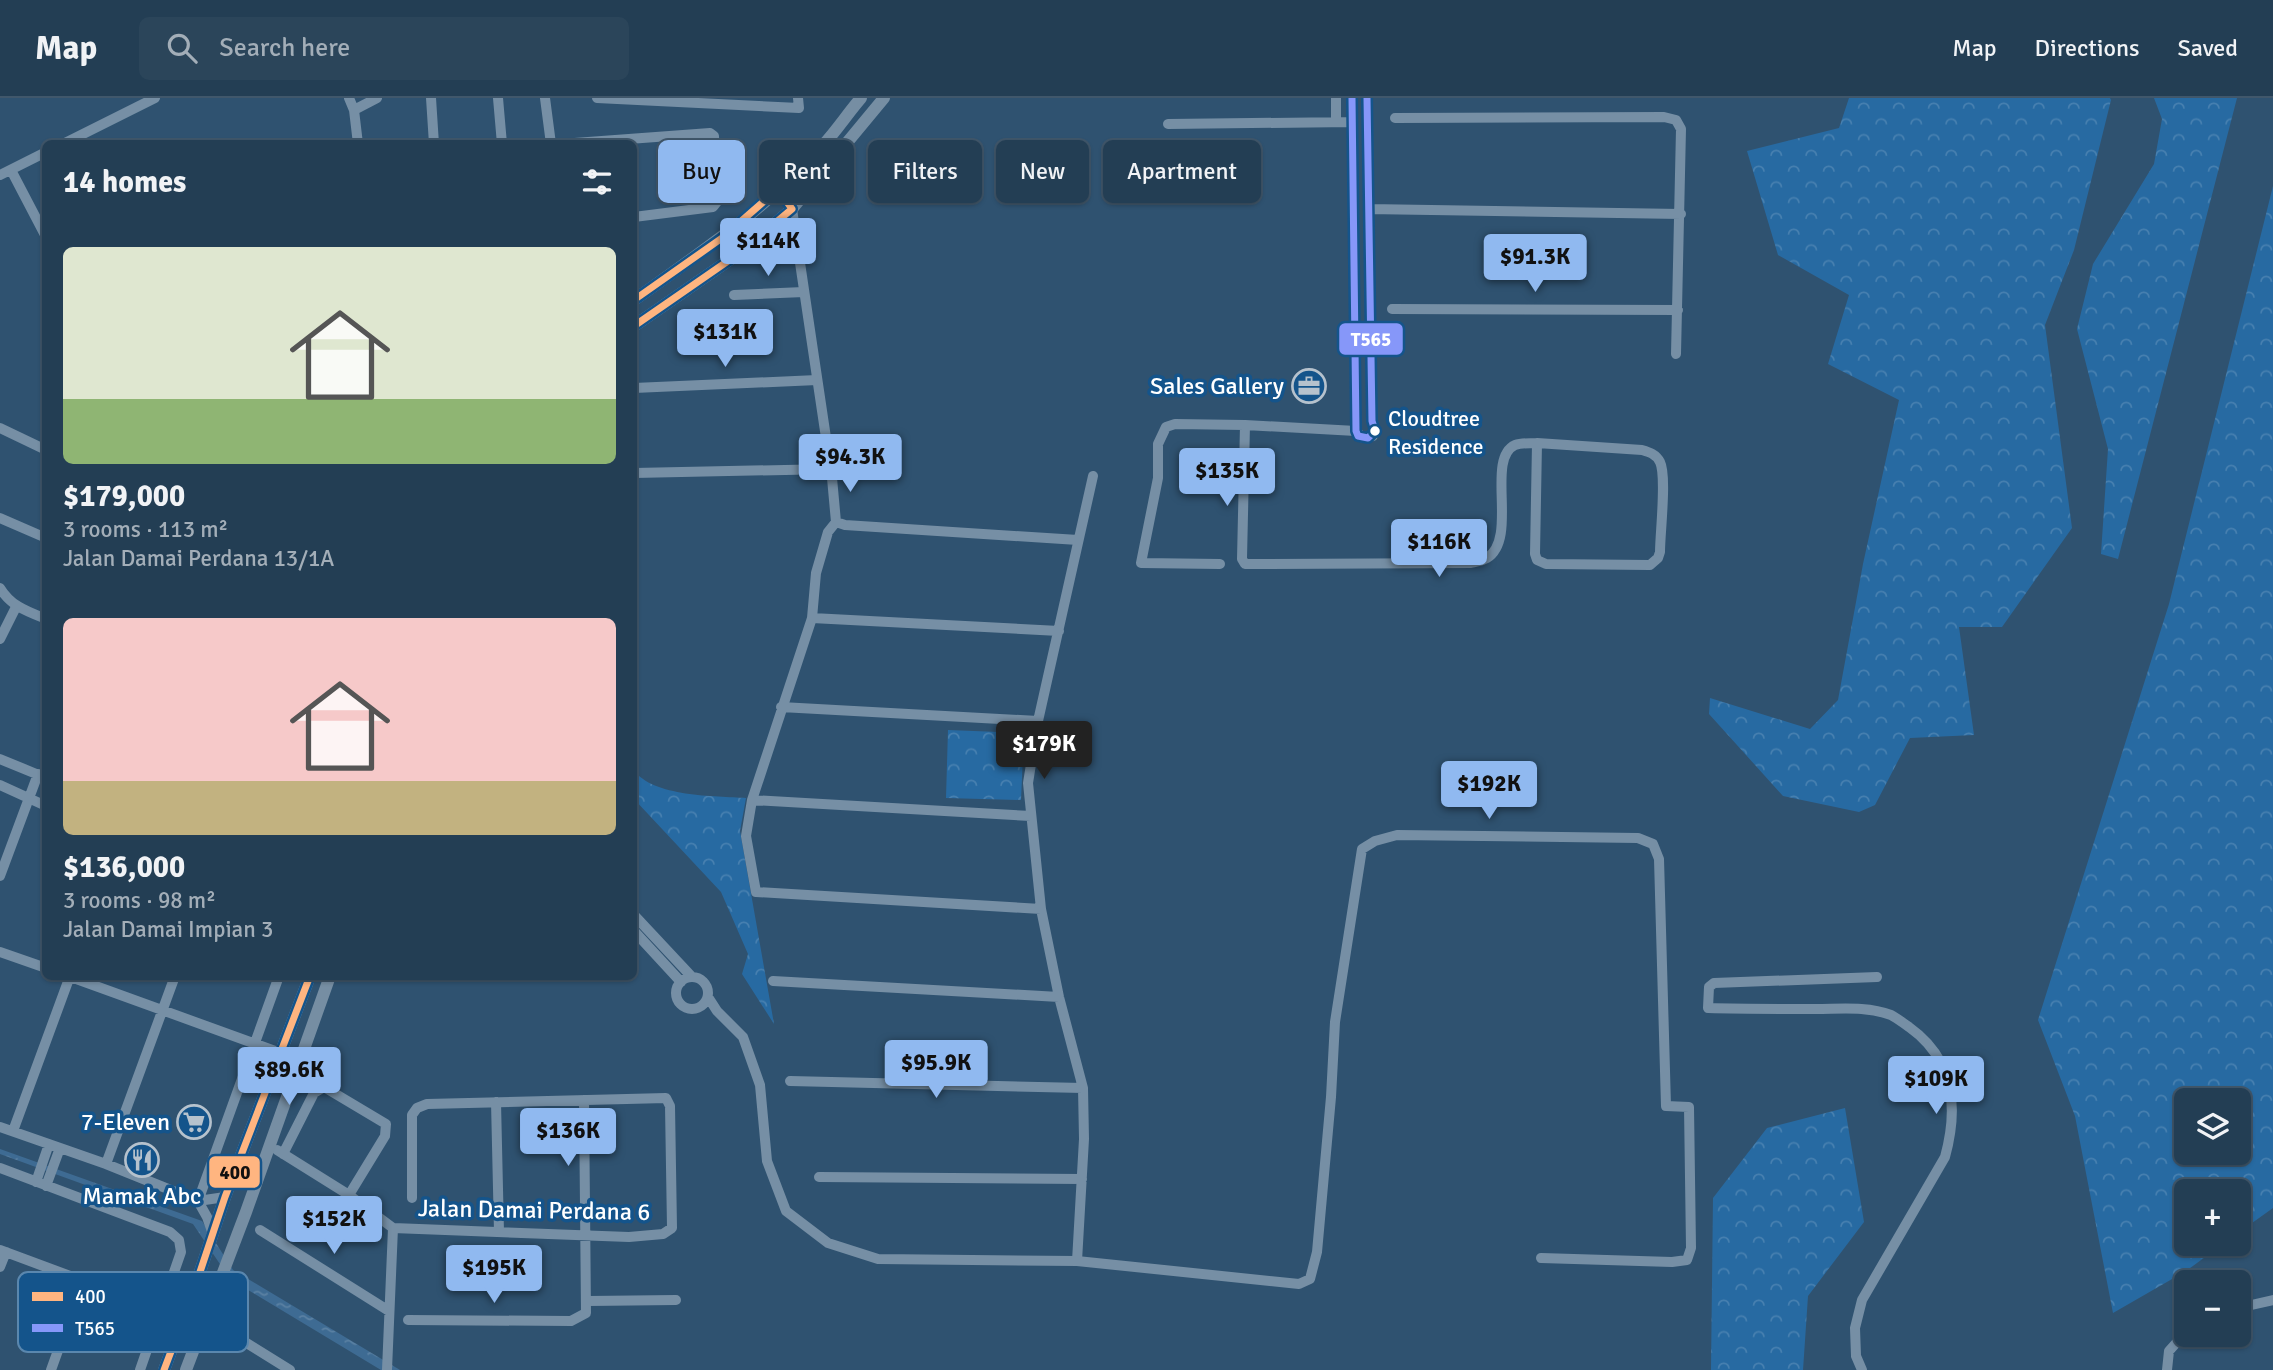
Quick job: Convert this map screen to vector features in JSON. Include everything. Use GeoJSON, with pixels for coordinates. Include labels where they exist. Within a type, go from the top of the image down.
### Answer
{"type":"FeatureCollection","features":[{"type":"Feature","properties":{"kind":"main road"},"geometry":{"type":"LineString","coordinates":[[828,140],[861,98]]}},
{"type":"Feature","properties":{"kind":"main road"},"geometry":{"type":"LineString","coordinates":[[637,324],[738,254],[792,209],[884,98]]}},
{"type":"Feature","properties":{"kind":"main road"},"geometry":{"type":"LineString","coordinates":[[637,298],[722,238],[762,203]]}},
{"type":"Feature","properties":{"kind":"main road"},"geometry":{"type":"LineString","coordinates":[[199,1272],[225,1197],[308,980]]}},
{"type":"Feature","properties":{"kind":"main road"},"geometry":{"type":"LineString","coordinates":[[222,1272],[329,980]]}},
{"type":"Feature","properties":{"kind":"main road"},"geometry":{"type":"LineString","coordinates":[[164,1370],[170,1352]]}},
{"type":"Feature","properties":{"kind":"main road"},"geometry":{"type":"LineString","coordinates":[[186,1370],[193,1352]]}},
{"type":"Feature","properties":{"kind":"street"},"geometry":{"type":"LineString","coordinates":[[71,140],[155,98]]}},
{"type":"Feature","properties":{"kind":"street"},"geometry":{"type":"LineString","coordinates":[[349,98],[354,110],[358,140]]}},
{"type":"Feature","properties":{"kind":"street"},"geometry":{"type":"LineString","coordinates":[[354,110],[377,98]]}},
{"type":"Feature","properties":{"kind":"street"},"geometry":{"type":"LineString","coordinates":[[431,98],[434,140]]}},
{"type":"Feature","properties":{"kind":"street"},"geometry":{"type":"LineString","coordinates":[[498,98],[502,140]]}},
{"type":"Feature","properties":{"kind":"street"},"geometry":{"type":"LineString","coordinates":[[545,98],[550,140]]}},
{"type":"Feature","properties":{"kind":"street"},"geometry":{"type":"LineString","coordinates":[[597,98],[799,103]]}},
{"type":"Feature","properties":{"kind":"street"},"geometry":{"type":"LineString","coordinates":[[1335,121],[1336,98]]}},
{"type":"Feature","properties":{"kind":"street"},"geometry":{"type":"LineString","coordinates":[[1352,98],[1356,431]]}},
{"type":"Feature","properties":{"kind":"street"},"geometry":{"type":"LineString","coordinates":[[1220,564],[1141,563],[1158,478],[1158,444],[1166,427],[1175,424],[1245,425],[1356,431],[1363,438],[1373,436],[1375,431],[1372,421],[1367,98]]}},
{"type":"Feature","properties":{"kind":"street"},"geometry":{"type":"LineString","coordinates":[[1395,118],[1664,117],[1676,120],[1681,130],[1676,354]]}},
{"type":"Feature","properties":{"kind":"street"},"geometry":{"type":"LineString","coordinates":[[1168,124],[1352,122]]}},
{"type":"Feature","properties":{"kind":"street"},"geometry":{"type":"LineString","coordinates":[[615,140],[710,133],[715,136],[717,202],[713,207],[637,216]]}},
{"type":"Feature","properties":{"kind":"street"},"geometry":{"type":"LineString","coordinates":[[42,154],[5,172],[42,231]]}},
{"type":"Feature","properties":{"kind":"street"},"geometry":{"type":"LineString","coordinates":[[788,203],[792,209],[831,469],[836,522],[828,532],[816,573],[812,618],[752,800],[746,836],[756,891],[1041,909]]}},
{"type":"Feature","properties":{"kind":"street"},"geometry":{"type":"LineString","coordinates":[[1368,209],[1681,214]]}},
{"type":"Feature","properties":{"kind":"street"},"geometry":{"type":"LineString","coordinates":[[734,295],[804,292]]}},
{"type":"Feature","properties":{"kind":"street"},"geometry":{"type":"LineString","coordinates":[[1392,309],[1678,310]]}},
{"type":"Feature","properties":{"kind":"street"},"geometry":{"type":"LineString","coordinates":[[637,388],[817,380]]}},
{"type":"Feature","properties":{"kind":"street"},"geometry":{"type":"LineString","coordinates":[[1245,425],[1242,559],[1248,564],[1471,563],[1487,558],[1497,547],[1502,530],[1501,477],[1508,451],[1516,445],[1537,443],[1642,450],[1658,459],[1663,477],[1660,552],[1655,562],[1650,565],[1546,564],[1537,560],[1537,443]]}},
{"type":"Feature","properties":{"kind":"street"},"geometry":{"type":"LineString","coordinates":[[0,429],[42,448]]}},
{"type":"Feature","properties":{"kind":"street"},"geometry":{"type":"LineString","coordinates":[[637,473],[831,469]]}},
{"type":"Feature","properties":{"kind":"street"},"geometry":{"type":"LineString","coordinates":[[1077,1261],[1084,1139],[1083,1088],[1059,997],[1041,909],[1028,783],[1038,721],[1093,476]]}},
{"type":"Feature","properties":{"kind":"street"},"geometry":{"type":"LineString","coordinates":[[0,518],[42,536]]}},
{"type":"Feature","properties":{"kind":"street"},"geometry":{"type":"LineString","coordinates":[[836,522],[845,525],[1078,540]]}},
{"type":"Feature","properties":{"kind":"street"},"geometry":{"type":"LineString","coordinates":[[0,587],[6,598],[16,607],[42,617]]}},
{"type":"Feature","properties":{"kind":"street"},"geometry":{"type":"LineString","coordinates":[[0,639],[16,607]]}},
{"type":"Feature","properties":{"kind":"street"},"geometry":{"type":"LineString","coordinates":[[812,618],[1059,631]]}},
{"type":"Feature","properties":{"kind":"street"},"geometry":{"type":"LineString","coordinates":[[781,707],[1038,721]]}},
{"type":"Feature","properties":{"kind":"street"},"geometry":{"type":"LineString","coordinates":[[0,759],[41,776],[4,851],[0,876]]}},
{"type":"Feature","properties":{"kind":"street"},"geometry":{"type":"LineString","coordinates":[[0,785],[42,804]]}},
{"type":"Feature","properties":{"kind":"street"},"geometry":{"type":"LineString","coordinates":[[752,800],[1031,816]]}},
{"type":"Feature","properties":{"kind":"street"},"geometry":{"type":"LineString","coordinates":[[637,918],[692,977],[700,979],[706,985],[708,997],[717,1011],[743,1037],[760,1085],[767,1161],[786,1211],[828,1243],[878,1259],[1077,1261],[1298,1284],[1310,1279],[1317,1252],[1335,1022],[1362,849],[1375,841],[1397,835],[1638,838],[1653,844],[1659,859],[1665,1106],[1689,1107],[1691,1248],[1687,1260],[1672,1262],[1541,1258]]}},
{"type":"Feature","properties":{"kind":"street"},"geometry":{"type":"LineString","coordinates":[[637,934],[681,982]]}},
{"type":"Feature","properties":{"kind":"street"},"geometry":{"type":"LineString","coordinates":[[0,952],[42,967]]}},
{"type":"Feature","properties":{"kind":"street"},"geometry":{"type":"LineString","coordinates":[[692,977],[681,982],[677,991],[678,1001],[689,1009],[699,1007],[717,1011]]}},
{"type":"Feature","properties":{"kind":"street"},"geometry":{"type":"LineString","coordinates":[[1862,1370],[1857,1356],[1855,1328],[1861,1300],[1945,1157],[1951,1136],[1949,1078],[1935,1050],[1916,1032],[1892,1016],[1865,1009],[1707,1008],[1709,988],[1714,983],[1877,977]]}},
{"type":"Feature","properties":{"kind":"street"},"geometry":{"type":"LineString","coordinates":[[13,1131],[68,980]]}},
{"type":"Feature","properties":{"kind":"street"},"geometry":{"type":"LineString","coordinates":[[77,980],[300,1060]]}},
{"type":"Feature","properties":{"kind":"street"},"geometry":{"type":"LineString","coordinates":[[106,1164],[174,980]]}},
{"type":"Feature","properties":{"kind":"street"},"geometry":{"type":"LineString","coordinates":[[198,1201],[278,980]]}},
{"type":"Feature","properties":{"kind":"street"},"geometry":{"type":"LineString","coordinates":[[773,981],[1059,997]]}},
{"type":"Feature","properties":{"kind":"street"},"geometry":{"type":"LineString","coordinates":[[699,1007],[708,997]]}},
{"type":"Feature","properties":{"kind":"street"},"geometry":{"type":"LineString","coordinates":[[790,1081],[1083,1088]]}},
{"type":"Feature","properties":{"kind":"street"},"geometry":{"type":"LineString","coordinates":[[283,1154],[314,1093],[324,1087],[386,1124],[385,1136],[349,1195]]}},
{"type":"Feature","properties":{"kind":"street","name":"Jalan Damai Perdana 6"},"geometry":{"type":"LineString","coordinates":[[393,1228],[629,1237],[663,1234],[672,1228],[670,1106],[666,1098],[584,1100]]}},
{"type":"Feature","properties":{"kind":"street"},"geometry":{"type":"LineString","coordinates":[[408,1320],[571,1321],[586,1313],[584,1100],[427,1104],[417,1108],[412,1115],[412,1198]]}},
{"type":"Feature","properties":{"kind":"street"},"geometry":{"type":"LineString","coordinates":[[496,1102],[499,1232]]}},
{"type":"Feature","properties":{"kind":"street"},"geometry":{"type":"LineString","coordinates":[[0,1127],[106,1164],[198,1201],[225,1197]]}},
{"type":"Feature","properties":{"kind":"street"},"geometry":{"type":"LineString","coordinates":[[43,1181],[48,1165],[49,1144]]}},
{"type":"Feature","properties":{"kind":"street"},"geometry":{"type":"LineString","coordinates":[[269,1146],[349,1195],[393,1228],[387,1370]]}},
{"type":"Feature","properties":{"kind":"street"},"geometry":{"type":"LineString","coordinates":[[48,1165],[61,1148]]}},
{"type":"Feature","properties":{"kind":"street"},"geometry":{"type":"LineString","coordinates":[[0,1168],[43,1181],[170,1232],[179,1240],[181,1252],[174,1272]]}},
{"type":"Feature","properties":{"kind":"street"},"geometry":{"type":"LineString","coordinates":[[819,1177],[1082,1180]]}},
{"type":"Feature","properties":{"kind":"street"},"geometry":{"type":"LineString","coordinates":[[198,1201],[208,1217],[213,1234]]}},
{"type":"Feature","properties":{"kind":"street"},"geometry":{"type":"LineString","coordinates":[[260,1230],[389,1311]]}},
{"type":"Feature","properties":{"kind":"street"},"geometry":{"type":"LineString","coordinates":[[0,1268],[3,1251],[59,1272]]}},
{"type":"Feature","properties":{"kind":"street"},"geometry":{"type":"LineString","coordinates":[[587,1301],[676,1300]]}},
{"type":"Feature","properties":{"kind":"street"},"geometry":{"type":"LineString","coordinates":[[2251,1305],[2273,1300]]}},
{"type":"Feature","properties":{"kind":"street"},"geometry":{"type":"LineString","coordinates":[[248,1344],[290,1370]]}},
{"type":"Feature","properties":{"kind":"street"},"geometry":{"type":"LineString","coordinates":[[2167,1370],[2169,1351],[2174,1345]]}},
{"type":"Feature","properties":{"kind":"street"},"geometry":{"type":"LineString","coordinates":[[51,1370],[57,1352]]}},
{"type":"Feature","properties":{"kind":"street"},"geometry":{"type":"LineString","coordinates":[[139,1370],[146,1352]]}},
{"type":"Feature","properties":{"kind":"green space"},"geometry":{"type":"Polygon","coordinates":[[[1849,98],[2111,100],[2074,250],[2045,325],[2072,528],[2002,627],[1959,627],[1974,735],[1910,738],[1875,805],[1859,812],[1783,796],[1709,714],[1710,698],[1810,729],[1838,700],[1863,564],[1899,400],[1828,364],[1849,295],[1778,255],[1747,151],[1839,128],[1849,98]]]}},
{"type":"Feature","properties":{"kind":"green space"},"geometry":{"type":"Polygon","coordinates":[[[2154,98],[2237,98],[2118,559],[2101,554],[2108,449],[2077,329],[2093,264],[2154,164],[2162,119],[2154,98]]]}},
{"type":"Feature","properties":{"kind":"green space"},"geometry":{"type":"Polygon","coordinates":[[[2273,186],[2273,1208],[2251,1224],[2251,1179],[2174,1179],[2174,1256],[2207,1256],[2187,1270],[2174,1270],[2174,1278],[2113,1313],[2075,1116],[2038,1020],[2169,604],[2273,186]]]}},
{"type":"Feature","properties":{"kind":"green space"},"geometry":{"type":"Polygon","coordinates":[[[948,730],[1024,733],[1021,800],[946,798],[948,730]]]}},
{"type":"Feature","properties":{"kind":"green space"},"geometry":{"type":"Polygon","coordinates":[[[637,773],[643,779],[669,790],[746,798],[740,831],[774,1024],[742,974],[748,954],[721,892],[637,802],[637,773]]]}},
{"type":"Feature","properties":{"kind":"green space"},"geometry":{"type":"Polygon","coordinates":[[[1845,1108],[1864,1222],[1808,1296],[1803,1370],[1711,1370],[1713,1198],[1767,1128],[1845,1108]]]}},
{"type":"Feature","properties":{"kind":"water"},"geometry":{"type":"Polygon","coordinates":[[[0,1149],[202,1221],[236,1272],[225,1272],[193,1224],[0,1154],[0,1149]]]}},
{"type":"Feature","properties":{"kind":"water"},"geometry":{"type":"Polygon","coordinates":[[[248,1279],[400,1370],[381,1370],[248,1290],[248,1279]]]}},
{"type":"Feature","properties":{"kind":"transit line","name":"T565"},"geometry":{"type":"LineString","coordinates":[[1352,98],[1356,431],[1358,436],[1368,438],[1375,431],[1372,421],[1367,98]]}},
{"type":"Feature","properties":{"kind":"transit line","name":"400"},"geometry":{"type":"LineString","coordinates":[[637,298],[722,238],[778,189],[792,209],[738,254],[637,324]]}},
{"type":"Feature","properties":{"kind":"transit line","name":"400"},"geometry":{"type":"LineString","coordinates":[[200,1272],[225,1197],[308,980]]}},
{"type":"Feature","properties":{"kind":"transit line","name":"400"},"geometry":{"type":"LineString","coordinates":[[164,1370],[171,1352]]}},
{"type":"Feature","properties":{"kind":"place","name":"Sales Gallery"},"geometry":{"type":"Point","coordinates":[1309,386]}},
{"type":"Feature","properties":{"kind":"place","name":"Cloudtree Residence"},"geometry":{"type":"Point","coordinates":[1375,431]}},
{"type":"Feature","properties":{"kind":"place","name":"7-Eleven"},"geometry":{"type":"Point","coordinates":[194,1122]}},
{"type":"Feature","properties":{"kind":"place","name":"Mamak Abc"},"geometry":{"type":"Point","coordinates":[142,1160]}}]}
